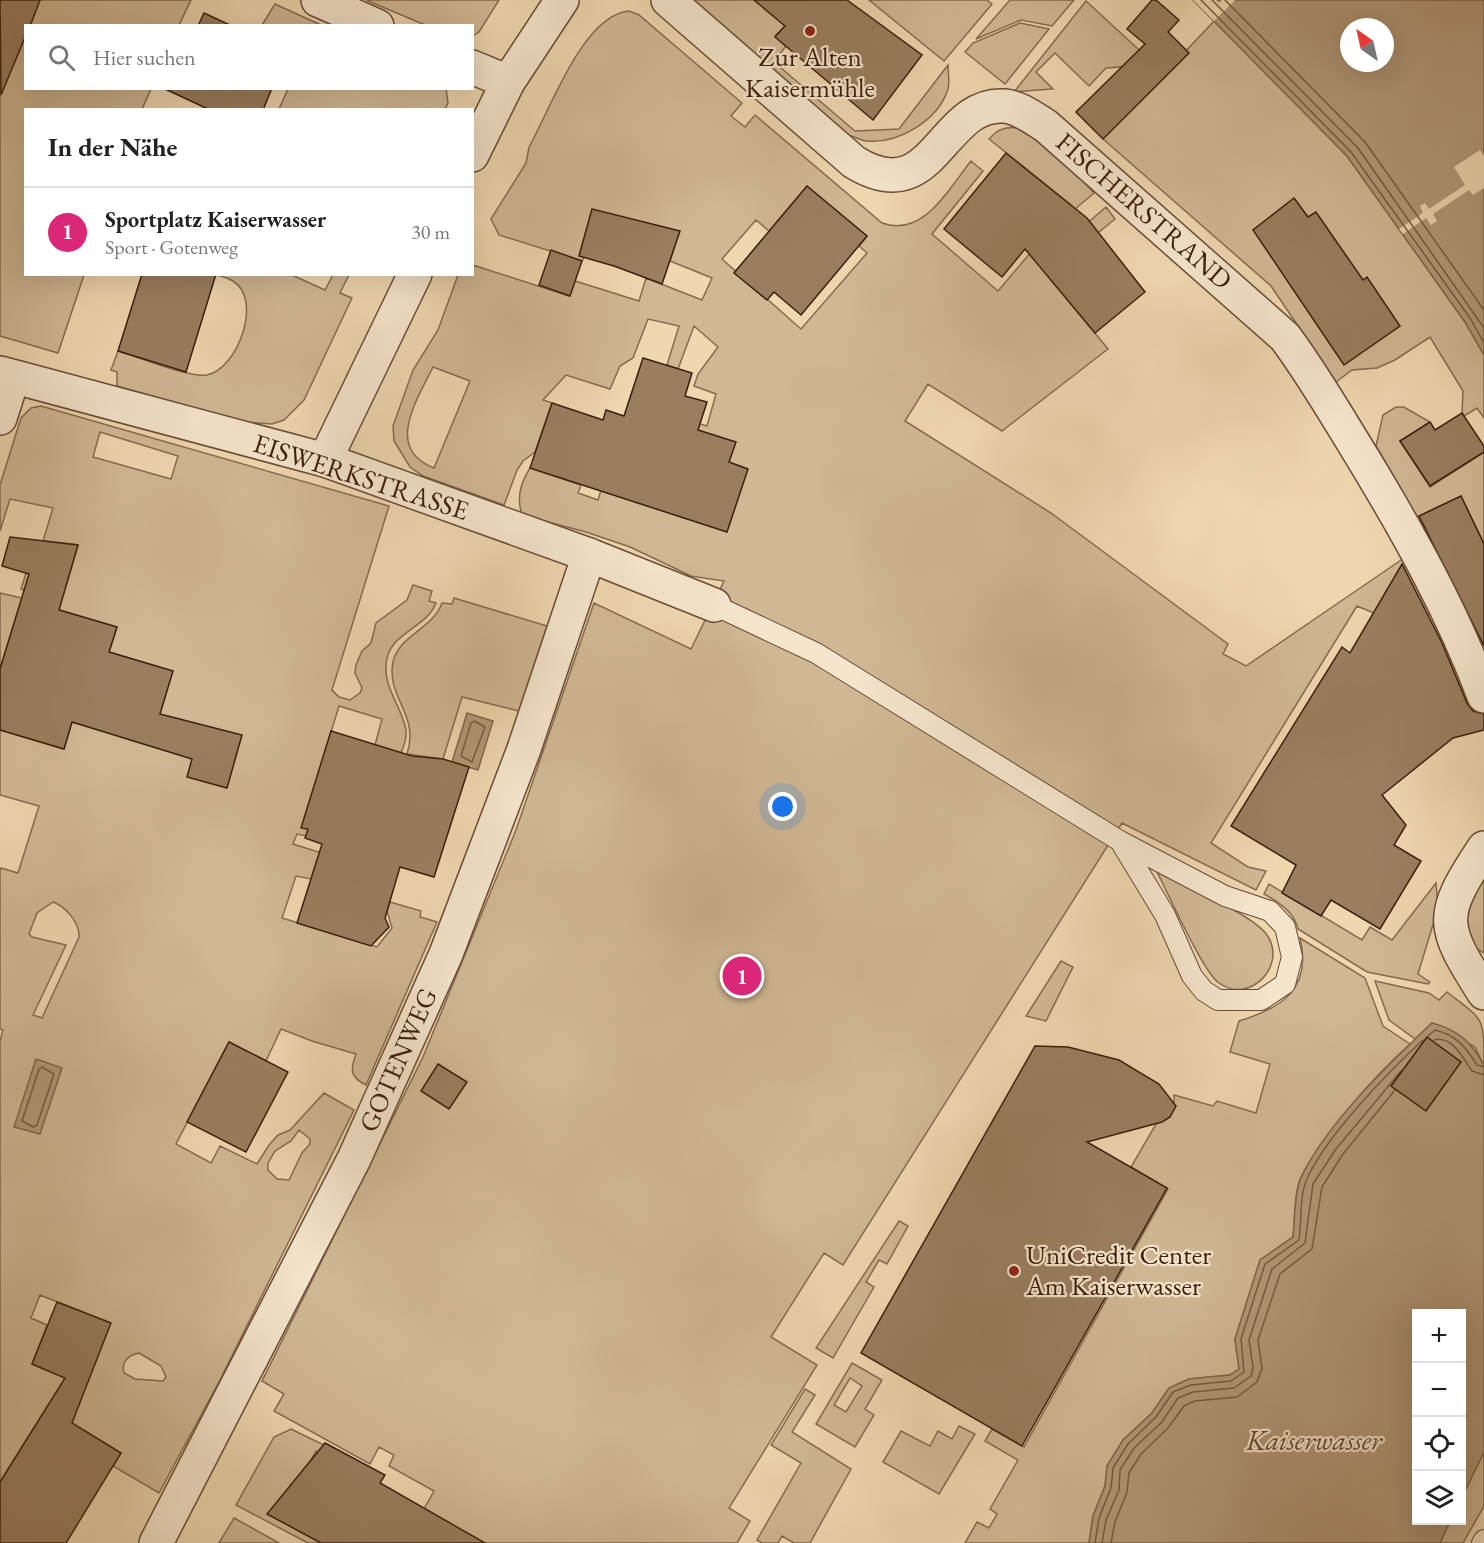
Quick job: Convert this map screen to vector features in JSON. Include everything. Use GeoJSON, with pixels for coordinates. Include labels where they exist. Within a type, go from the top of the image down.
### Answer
{"type":"FeatureCollection","features":[{"type":"Feature","properties":{"kind":"street"},"geometry":{"type":"LineString","coordinates":[[318,0],[372,24]]}},
{"type":"Feature","properties":{"kind":"street"},"geometry":{"type":"LineString","coordinates":[[474,151],[508,82],[562,0]]}},
{"type":"Feature","properties":{"kind":"street","name":"FISCHERSTRAND"},"geometry":{"type":"LineString","coordinates":[[668,0],[854,162],[870,172],[892,177],[916,168],[937,151],[961,123],[981,111],[1003,106],[1026,113],[1046,126],[1285,337],[1310,370],[1425,564],[1461,639],[1484,696]]}},
{"type":"Feature","properties":{"kind":"street"},"geometry":{"type":"LineString","coordinates":[[474,67],[508,82]]}},
{"type":"Feature","properties":{"kind":"street"},"geometry":{"type":"LineString","coordinates":[[325,460],[414,276]]}},
{"type":"Feature","properties":{"kind":"street"},"geometry":{"type":"LineString","coordinates":[[0,418],[6,375]]}},
{"type":"Feature","properties":{"kind":"street","name":"EISWERKSTRASSE"},"geometry":{"type":"LineString","coordinates":[[6,375],[325,460],[589,555],[714,605]]}},
{"type":"Feature","properties":{"kind":"street","name":"GOTENWEG"},"geometry":{"type":"LineString","coordinates":[[156,1543],[354,1159],[446,954],[524,749],[589,555]]}},
{"type":"Feature","properties":{"kind":"street"},"geometry":{"type":"LineString","coordinates":[[1480,977],[1455,947],[1449,924],[1455,897],[1484,848]]}},
{"type":"Feature","properties":{"kind":"lane"},"geometry":{"type":"LineString","coordinates":[[714,605],[816,654],[1120,841],[1225,896],[1270,911],[1285,927],[1292,957],[1285,984],[1261,1000],[1218,1000],[1204,991],[1192,976],[1166,915],[1120,841]]}},
{"type":"Feature","properties":{"kind":"shaded area"},"geometry":{"type":"Polygon","coordinates":[[[40,0],[191,0],[179,24],[31,24],[40,0]]]}},
{"type":"Feature","properties":{"kind":"shaded area"},"geometry":{"type":"Polygon","coordinates":[[[366,0],[499,0],[479,32],[474,35],[474,24],[423,24],[366,0]]]}},
{"type":"Feature","properties":{"kind":"shaded area"},"geometry":{"type":"Polygon","coordinates":[[[693,0],[762,0],[763,7],[785,26],[775,36],[786,46],[774,62],[855,131],[899,129],[948,65],[948,89],[943,101],[935,111],[915,128],[891,139],[861,140],[848,135],[693,0]]]}},
{"type":"Feature","properties":{"kind":"shaded area"},"geometry":{"type":"Polygon","coordinates":[[[869,0],[987,0],[992,4],[944,61],[869,0]]]}},
{"type":"Feature","properties":{"kind":"shaded area"},"geometry":{"type":"Polygon","coordinates":[[[1010,0],[1074,0],[1052,26],[1021,20],[976,39],[1010,0]]]}},
{"type":"Feature","properties":{"kind":"shaded area"},"geometry":{"type":"Polygon","coordinates":[[[1086,1],[1150,60],[1146,65],[1106,68],[1089,86],[1055,53],[1036,72],[1053,89],[1014,92],[1086,1]]]}},
{"type":"Feature","properties":{"kind":"shaded area"},"geometry":{"type":"Polygon","coordinates":[[[275,4],[319,24],[263,24],[275,4]]]}},
{"type":"Feature","properties":{"kind":"shaded area"},"geometry":{"type":"Polygon","coordinates":[[[629,11],[639,15],[742,103],[731,116],[745,127],[755,115],[882,223],[897,226],[923,217],[934,208],[971,161],[983,171],[932,234],[998,291],[1071,205],[989,139],[1002,129],[1016,128],[1030,133],[1045,143],[1094,193],[1067,216],[1079,230],[1106,207],[1115,219],[1054,269],[1058,274],[1051,280],[1108,349],[1002,431],[928,384],[905,421],[1051,513],[1228,644],[1223,654],[1246,666],[1404,558],[1430,614],[1410,628],[1357,606],[1211,843],[1248,867],[1266,871],[1256,890],[1122,823],[843,1265],[824,1253],[771,1337],[817,1365],[729,1508],[750,1521],[737,1543],[482,1543],[424,1509],[434,1491],[389,1466],[394,1455],[379,1447],[370,1464],[274,1411],[284,1394],[262,1381],[423,1057],[516,830],[594,603],[691,649],[724,581],[691,576],[630,547],[586,532],[529,517],[522,514],[519,502],[522,484],[530,468],[581,485],[578,493],[598,500],[601,490],[664,413],[707,426],[716,394],[694,386],[698,374],[718,347],[694,326],[678,369],[667,365],[679,326],[648,319],[633,358],[620,366],[610,389],[566,375],[543,400],[552,403],[535,452],[523,461],[517,470],[504,505],[423,476],[410,467],[394,441],[393,426],[413,370],[438,330],[458,276],[474,276],[474,265],[569,296],[575,281],[639,301],[646,278],[702,300],[712,278],[670,261],[679,231],[592,210],[579,256],[584,257],[582,261],[499,235],[491,219],[526,163],[529,147],[570,67],[597,29],[612,16],[629,11]],[[807,186],[769,231],[756,220],[722,259],[801,329],[867,253],[859,246],[867,236],[807,186]],[[433,367],[413,408],[407,436],[410,449],[419,460],[434,468],[470,381],[433,367]]]}},
{"type":"Feature","properties":{"kind":"shaded area"},"geometry":{"type":"Polygon","coordinates":[[[1214,21],[1347,156],[1465,322],[1484,355],[1484,418],[1477,408],[1464,416],[1462,413],[1463,391],[1430,337],[1395,360],[1377,368],[1352,370],[1336,382],[1271,286],[1103,139],[1214,21]]]}},
{"type":"Feature","properties":{"kind":"shaded area"},"geometry":{"type":"Polygon","coordinates":[[[1020,23],[1049,29],[1005,84],[965,52],[973,43],[1020,23]]]}},
{"type":"Feature","properties":{"kind":"shaded area"},"geometry":{"type":"Polygon","coordinates":[[[24,37],[24,90],[151,90],[142,108],[24,108],[24,276],[84,276],[58,353],[0,336],[0,60],[12,65],[24,37]]]}},
{"type":"Feature","properties":{"kind":"shaded area"},"geometry":{"type":"Polygon","coordinates":[[[288,90],[446,90],[448,103],[446,108],[279,108],[288,90]]]}},
{"type":"Feature","properties":{"kind":"shaded area"},"geometry":{"type":"Polygon","coordinates":[[[220,276],[294,276],[325,290],[332,276],[348,276],[340,293],[352,298],[304,400],[284,420],[272,424],[244,422],[117,386],[117,372],[111,370],[118,351],[199,375],[207,375],[218,370],[228,360],[243,332],[246,302],[242,290],[225,277],[220,276]]]}},
{"type":"Feature","properties":{"kind":"shaded area"},"geometry":{"type":"Polygon","coordinates":[[[41,406],[389,506],[332,690],[339,697],[350,700],[360,693],[362,688],[355,673],[362,651],[371,643],[376,623],[407,600],[413,585],[432,591],[429,601],[436,603],[425,618],[396,642],[387,658],[389,686],[406,730],[406,739],[401,753],[375,745],[382,719],[339,706],[303,824],[310,826],[306,836],[297,834],[293,844],[325,854],[318,857],[311,879],[296,876],[282,918],[377,947],[392,928],[387,911],[390,902],[421,911],[420,917],[437,922],[366,1085],[353,1073],[356,1054],[281,1029],[266,1061],[229,1042],[176,1144],[211,1163],[220,1146],[257,1164],[278,1135],[290,1130],[324,1093],[354,1110],[220,1380],[159,1493],[113,1466],[121,1453],[47,1408],[5,1474],[0,1495],[0,1041],[3,1030],[0,1029],[0,871],[1,868],[18,873],[39,806],[0,795],[0,730],[64,749],[72,722],[90,727],[172,671],[109,652],[117,627],[36,603],[39,594],[21,589],[26,573],[66,586],[78,545],[43,541],[53,508],[10,499],[0,531],[0,485],[21,418],[31,408],[41,406]],[[100,432],[93,457],[171,479],[178,456],[100,432]],[[53,902],[37,913],[29,934],[32,937],[66,945],[33,1015],[42,1018],[79,937],[79,932],[75,921],[58,904],[53,902]],[[299,1130],[291,1141],[275,1151],[268,1163],[268,1170],[277,1179],[289,1180],[302,1153],[310,1144],[310,1139],[299,1130]],[[40,1295],[31,1318],[47,1325],[32,1364],[86,1386],[83,1312],[40,1295]],[[139,1353],[132,1355],[125,1362],[124,1373],[135,1379],[163,1381],[166,1377],[161,1366],[139,1353]]]}},
{"type":"Feature","properties":{"kind":"shaded area"},"geometry":{"type":"Polygon","coordinates":[[[1396,407],[1404,407],[1430,422],[1400,441],[1430,487],[1484,452],[1484,544],[1461,496],[1417,517],[1376,446],[1383,415],[1396,407]]]}},
{"type":"Feature","properties":{"kind":"shaded area"},"geometry":{"type":"Polygon","coordinates":[[[0,593],[22,598],[0,669],[0,593]]]}},
{"type":"Feature","properties":{"kind":"shaded area"},"geometry":{"type":"Polygon","coordinates":[[[454,598],[547,626],[519,711],[462,697],[443,759],[407,754],[410,740],[409,728],[394,686],[393,662],[402,645],[438,612],[442,603],[452,604],[454,598]]]}},
{"type":"Feature","properties":{"kind":"shaded area"},"geometry":{"type":"Polygon","coordinates":[[[1157,872],[1233,909],[1260,927],[1267,935],[1272,947],[1273,959],[1262,979],[1253,986],[1231,989],[1219,983],[1212,976],[1195,949],[1157,872]]]}},
{"type":"Feature","properties":{"kind":"shaded area"},"geometry":{"type":"Polygon","coordinates":[[[1484,873],[1484,953],[1472,946],[1461,913],[1484,873]]]}},
{"type":"Feature","properties":{"kind":"shaded area"},"geometry":{"type":"Polygon","coordinates":[[[1436,883],[1438,908],[1418,974],[1430,982],[1428,984],[1367,972],[1298,929],[1293,917],[1280,904],[1264,894],[1269,884],[1362,940],[1370,927],[1392,940],[1436,883]]]}},
{"type":"Feature","properties":{"kind":"shaded area"},"geometry":{"type":"Polygon","coordinates":[[[1300,938],[1365,978],[1383,1026],[1410,1044],[1350,1106],[1322,1143],[1301,1177],[1296,1199],[1293,1237],[1260,1260],[1235,1339],[1239,1369],[1230,1375],[1189,1379],[1169,1388],[1152,1413],[1123,1440],[1107,1466],[1105,1486],[1093,1516],[1089,1543],[965,1543],[977,1522],[989,1528],[997,1514],[990,1509],[1018,1460],[985,1441],[992,1429],[1024,1447],[1168,1189],[1131,1167],[1156,1124],[1170,1117],[1174,1107],[1174,1095],[1213,1106],[1217,1101],[1256,1113],[1270,1064],[1230,1052],[1239,1021],[1269,1010],[1281,1002],[1298,983],[1303,955],[1300,938]]]}},
{"type":"Feature","properties":{"kind":"shaded area"},"geometry":{"type":"Polygon","coordinates":[[[1061,961],[1073,967],[1046,1021],[1026,1016],[1061,961]]]}},
{"type":"Feature","properties":{"kind":"shaded area"},"geometry":{"type":"Polygon","coordinates":[[[1375,981],[1429,993],[1439,1000],[1447,992],[1459,1001],[1475,1015],[1482,1028],[1484,1066],[1475,1047],[1432,1023],[1415,1039],[1389,1020],[1375,981]]]}},
{"type":"Feature","properties":{"kind":"shaded area"},"geometry":{"type":"Polygon","coordinates":[[[899,1221],[908,1226],[887,1264],[879,1260],[866,1282],[874,1287],[833,1358],[816,1348],[899,1221]]]}},
{"type":"Feature","properties":{"kind":"shaded area"},"geometry":{"type":"Polygon","coordinates":[[[852,1363],[882,1380],[865,1409],[874,1415],[855,1447],[816,1424],[852,1363]],[[850,1378],[834,1405],[846,1412],[862,1386],[850,1378]]]}},
{"type":"Feature","properties":{"kind":"shaded area"},"geometry":{"type":"Polygon","coordinates":[[[805,1389],[815,1395],[792,1432],[851,1469],[810,1543],[794,1543],[782,1536],[778,1543],[762,1543],[757,1540],[801,1463],[771,1445],[805,1389]]]}},
{"type":"Feature","properties":{"kind":"shaded area"},"geometry":{"type":"Polygon","coordinates":[[[959,1426],[975,1434],[939,1494],[883,1462],[901,1431],[930,1446],[938,1431],[952,1439],[959,1426]]]}},
{"type":"Feature","properties":{"kind":"shaded area"},"geometry":{"type":"Polygon","coordinates":[[[291,1429],[324,1445],[320,1453],[316,1451],[286,1506],[285,1523],[321,1543],[308,1543],[236,1505],[274,1437],[291,1429]]]}},
{"type":"Feature","properties":{"kind":"shaded area"},"geometry":{"type":"Polygon","coordinates":[[[1484,1452],[1484,1506],[1463,1543],[1440,1543],[1448,1525],[1466,1525],[1466,1489],[1484,1452]]]}},
{"type":"Feature","properties":{"kind":"shaded area"},"geometry":{"type":"Polygon","coordinates":[[[234,1518],[279,1543],[219,1543],[234,1518]]]}},
{"type":"Feature","properties":{"kind":"water"},"geometry":{"type":"Polygon","coordinates":[[[1193,0],[1484,0],[1484,355],[1465,322],[1347,156],[1193,0]]]}},
{"type":"Feature","properties":{"kind":"water"},"geometry":{"type":"Polygon","coordinates":[[[467,713],[493,721],[478,770],[452,762],[467,713]]]}},
{"type":"Feature","properties":{"kind":"water","name":"Kaiserwasser"},"geometry":{"type":"Polygon","coordinates":[[[1432,1023],[1457,1033],[1474,1050],[1484,1066],[1484,1452],[1466,1489],[1466,1309],[1412,1309],[1412,1525],[1448,1525],[1440,1543],[1089,1543],[1093,1516],[1105,1486],[1107,1466],[1123,1440],[1152,1413],[1169,1388],[1189,1379],[1230,1375],[1239,1369],[1235,1339],[1260,1260],[1293,1237],[1296,1199],[1301,1178],[1312,1158],[1342,1116],[1432,1023]]]}},
{"type":"Feature","properties":{"kind":"water"},"geometry":{"type":"Polygon","coordinates":[[[36,1059],[62,1068],[40,1134],[14,1127],[36,1059]]]}},
{"type":"Feature","properties":{"kind":"pier"},"geometry":{"type":"Polygon","coordinates":[[[1193,0],[1216,0],[1219,3],[1222,0],[1235,0],[1214,21],[1193,0]]]}},
{"type":"Feature","properties":{"kind":"pier"},"geometry":{"type":"Polygon","coordinates":[[[1480,150],[1484,156],[1484,188],[1473,195],[1469,190],[1433,214],[1437,221],[1431,225],[1426,218],[1403,234],[1399,229],[1423,213],[1420,206],[1425,203],[1429,209],[1465,185],[1454,167],[1480,150]]]}},
{"type":"Feature","properties":{"kind":"building"},"geometry":{"type":"Polygon","coordinates":[[[0,0],[40,0],[31,24],[24,24],[24,40],[1,95],[0,0]]]}},
{"type":"Feature","properties":{"kind":"building"},"geometry":{"type":"Polygon","coordinates":[[[754,0],[847,0],[922,55],[873,120],[775,37],[785,26],[754,0]]]}},
{"type":"Feature","properties":{"kind":"building"},"geometry":{"type":"Polygon","coordinates":[[[1152,0],[1156,0],[1179,20],[1168,32],[1189,53],[1103,139],[1076,112],[1145,44],[1127,29],[1152,0]]]}},
{"type":"Feature","properties":{"kind":"building"},"geometry":{"type":"Polygon","coordinates":[[[204,13],[228,24],[199,24],[204,13]]]}},
{"type":"Feature","properties":{"kind":"building"},"geometry":{"type":"Polygon","coordinates":[[[167,90],[271,90],[264,108],[206,108],[167,90]]]}},
{"type":"Feature","properties":{"kind":"building"},"geometry":{"type":"Polygon","coordinates":[[[1006,153],[1087,218],[1145,292],[1095,333],[1025,249],[1002,277],[944,229],[1006,153]]]}},
{"type":"Feature","properties":{"kind":"building"},"geometry":{"type":"Polygon","coordinates":[[[807,186],[867,236],[801,315],[774,292],[767,300],[734,273],[807,186]]]}},
{"type":"Feature","properties":{"kind":"building"},"geometry":{"type":"Polygon","coordinates":[[[1294,198],[1308,217],[1316,212],[1363,280],[1367,277],[1400,326],[1344,365],[1253,230],[1294,198]]]}},
{"type":"Feature","properties":{"kind":"building"},"geometry":{"type":"Polygon","coordinates":[[[592,209],[680,231],[662,284],[579,256],[592,209]]]}},
{"type":"Feature","properties":{"kind":"building"},"geometry":{"type":"Polygon","coordinates":[[[551,250],[582,261],[570,296],[539,285],[551,250]]]}},
{"type":"Feature","properties":{"kind":"building"},"geometry":{"type":"Polygon","coordinates":[[[141,276],[215,276],[186,372],[118,351],[141,276]]]}},
{"type":"Feature","properties":{"kind":"building"},"geometry":{"type":"Polygon","coordinates":[[[643,358],[692,373],[685,396],[707,402],[698,430],[736,442],[729,462],[748,469],[727,532],[530,468],[552,403],[603,420],[606,410],[624,416],[643,358]]]}},
{"type":"Feature","properties":{"kind":"building"},"geometry":{"type":"Polygon","coordinates":[[[1462,413],[1484,446],[1484,452],[1430,486],[1400,441],[1430,422],[1435,430],[1462,413]]]}},
{"type":"Feature","properties":{"kind":"building"},"geometry":{"type":"Polygon","coordinates":[[[1461,496],[1484,544],[1484,646],[1419,516],[1461,496]]]}},
{"type":"Feature","properties":{"kind":"building"},"geometry":{"type":"Polygon","coordinates":[[[10,537],[78,545],[59,610],[117,627],[109,652],[173,671],[160,714],[242,735],[227,788],[187,777],[192,759],[72,722],[64,749],[0,730],[0,669],[29,574],[2,566],[10,537]]]}},
{"type":"Feature","properties":{"kind":"building"},"geometry":{"type":"Polygon","coordinates":[[[1402,564],[1442,643],[1467,703],[1473,711],[1484,714],[1484,730],[1453,738],[1382,795],[1406,825],[1394,845],[1421,861],[1380,929],[1331,900],[1321,916],[1282,893],[1296,865],[1231,826],[1342,647],[1350,653],[1402,564]]]}},
{"type":"Feature","properties":{"kind":"building"},"geometry":{"type":"Polygon","coordinates":[[[331,731],[412,756],[443,759],[469,767],[434,877],[400,867],[385,918],[389,927],[371,946],[297,923],[322,844],[305,838],[308,829],[301,828],[331,731]]]}},
{"type":"Feature","properties":{"kind":"building"},"geometry":{"type":"Polygon","coordinates":[[[1427,1037],[1461,1062],[1426,1111],[1391,1086],[1427,1037]]]}},
{"type":"Feature","properties":{"kind":"building"},"geometry":{"type":"Polygon","coordinates":[[[229,1042],[288,1072],[246,1152],[187,1122],[229,1042]]]}},
{"type":"Feature","properties":{"kind":"building","name":"UniCredit Center Am Kaiserwasser"},"geometry":{"type":"Polygon","coordinates":[[[1035,1046],[1068,1047],[1119,1060],[1159,1084],[1176,1106],[1170,1117],[1162,1122],[1087,1142],[1167,1188],[1022,1446],[861,1353],[1035,1046]]]}},
{"type":"Feature","properties":{"kind":"building"},"geometry":{"type":"Polygon","coordinates":[[[438,1064],[467,1082],[449,1109],[421,1091],[438,1064]]]}},
{"type":"Feature","properties":{"kind":"building"},"geometry":{"type":"Polygon","coordinates":[[[57,1302],[111,1323],[72,1423],[121,1453],[66,1543],[0,1543],[0,1482],[65,1378],[32,1364],[57,1302]]]}},
{"type":"Feature","properties":{"kind":"building"},"geometry":{"type":"Polygon","coordinates":[[[325,1443],[385,1475],[380,1483],[485,1543],[321,1543],[267,1514],[325,1443]]]}},
{"type":"Feature","properties":{"kind":"place","name":"Zur Alten Kaisermühle"},"geometry":{"type":"Point","coordinates":[810,31]}},
{"type":"Feature","properties":{"kind":"place","name":"Sportplatz Kaiserwasser"},"geometry":{"type":"Point","coordinates":[742,976]}},
{"type":"Feature","properties":{"kind":"place","name":"UniCredit Center Am Kaiserwasser"},"geometry":{"type":"Point","coordinates":[1014,1271]}}]}
